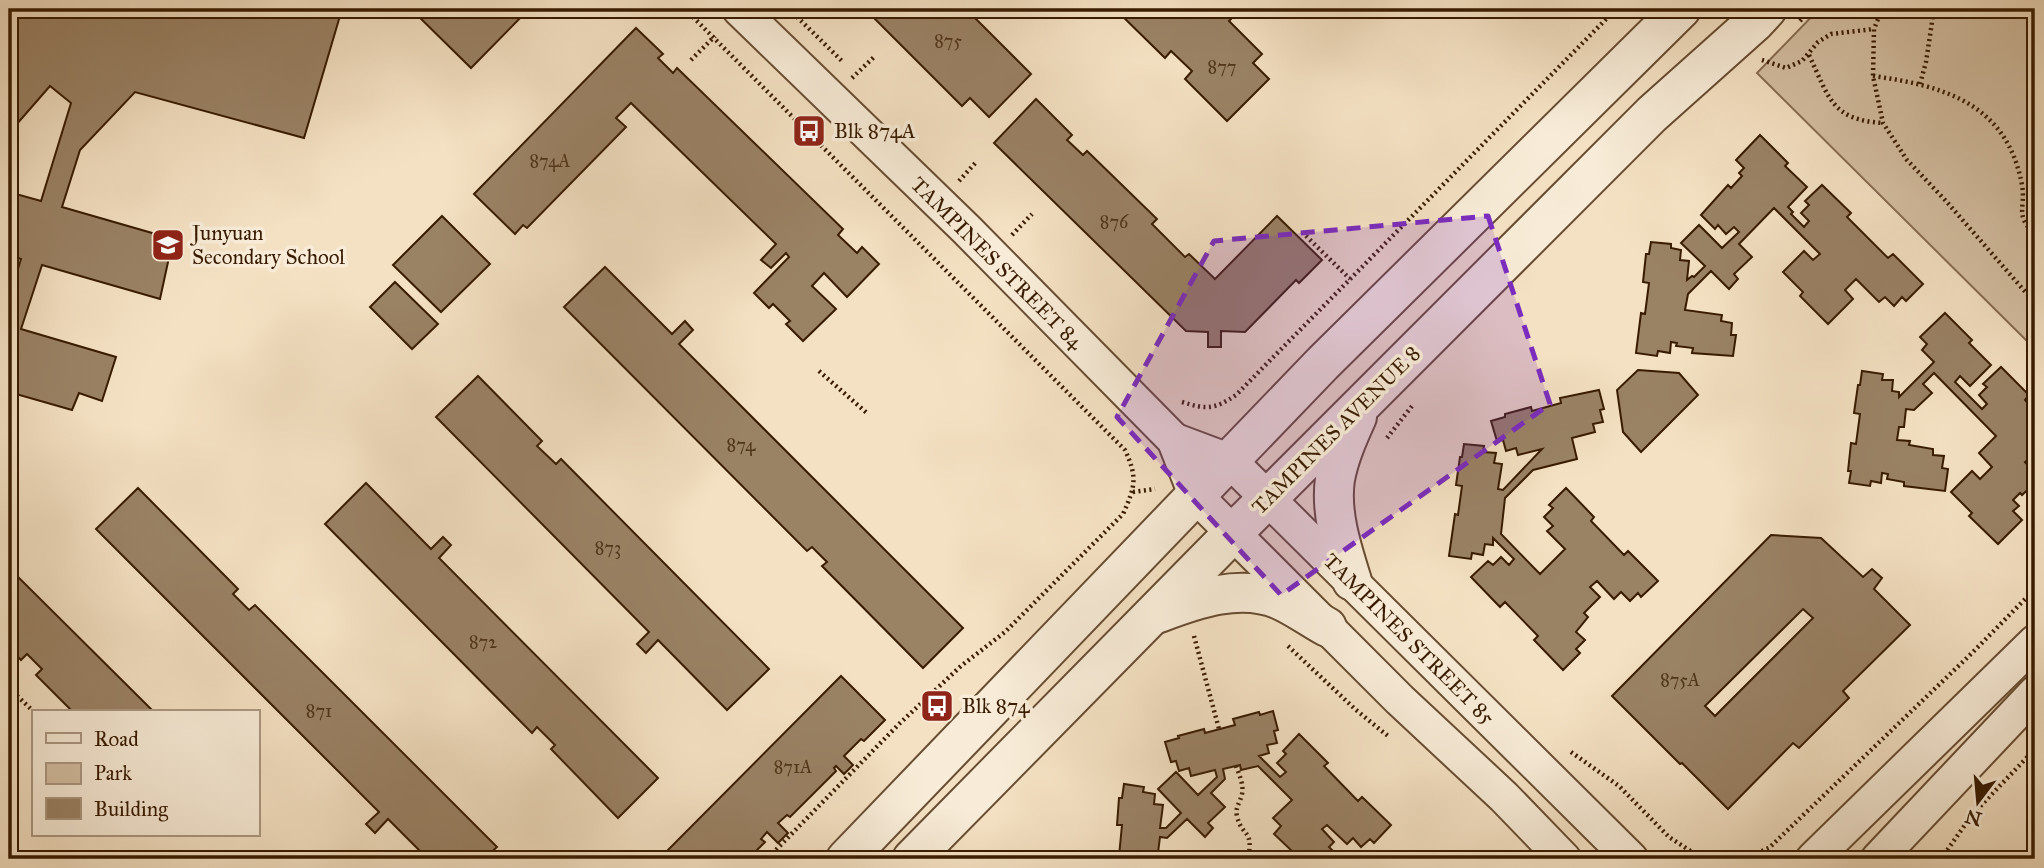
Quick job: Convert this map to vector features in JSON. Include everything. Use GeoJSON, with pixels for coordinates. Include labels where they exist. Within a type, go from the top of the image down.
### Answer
{"type":"FeatureCollection","features":[{"type":"Feature","properties":{"kind":"street","name":"TAMPINES STREET 84"},"geometry":{"type":"LineString","coordinates":[[739,9],[967,230],[1174,440],[1179,492],[1233,533]]}},
{"type":"Feature","properties":{"kind":"street"},"geometry":{"type":"LineString","coordinates":[[846,859],[1179,492],[1230,461],[1323,363],[1681,9]]}},
{"type":"Feature","properties":{"kind":"street","name":"TAMPINES AVENUE 8"},"geometry":{"type":"LineString","coordinates":[[912,859],[1652,114],[1755,22],[1781,17]]}},
{"type":"Feature","properties":{"kind":"street"},"geometry":{"type":"LineString","coordinates":[[1352,581],[1340,541],[1334,503],[1335,478],[1344,447],[1364,402]]}},
{"type":"Feature","properties":{"kind":"street","name":"TAMPINES STREET 85"},"geometry":{"type":"LineString","coordinates":[[1174,440],[1230,461],[1629,854]]}},
{"type":"Feature","properties":{"kind":"street"},"geometry":{"type":"LineString","coordinates":[[1233,533],[1564,859]]}},
{"type":"Feature","properties":{"kind":"street"},"geometry":{"type":"LineString","coordinates":[[1151,616],[1211,596],[1247,593],[1279,600],[1327,627]]}},
{"type":"Feature","properties":{"kind":"street"},"geometry":{"type":"LineString","coordinates":[[1812,859],[2035,642]]}},
{"type":"Feature","properties":{"kind":"street"},"geometry":{"type":"LineString","coordinates":[[1878,859],[2035,693]]}},
{"type":"Feature","properties":{"kind":"path"},"geometry":{"type":"LineString","coordinates":[[685,9],[1125,450],[1133,469],[1133,492],[1123,514],[1005,632],[961,666],[899,724],[767,859]]}},
{"type":"Feature","properties":{"kind":"path"},"geometry":{"type":"LineString","coordinates":[[1221,405],[1236,395],[1616,9]]}},
{"type":"Feature","properties":{"kind":"path"},"geometry":{"type":"LineString","coordinates":[[1781,17],[1811,9]]}},
{"type":"Feature","properties":{"kind":"path"},"geometry":{"type":"LineString","coordinates":[[1882,9],[1874,29],[1873,76],[1883,123],[1907,160],[2035,303]]}},
{"type":"Feature","properties":{"kind":"path"},"geometry":{"type":"LineString","coordinates":[[1920,84],[1934,9]]}},
{"type":"Feature","properties":{"kind":"path"},"geometry":{"type":"LineString","coordinates":[[1770,51],[1761,60],[1786,68],[1802,61],[1818,42],[1831,34],[1874,29]]}},
{"type":"Feature","properties":{"kind":"path"},"geometry":{"type":"LineString","coordinates":[[691,60],[714,38]]}},
{"type":"Feature","properties":{"kind":"path"},"geometry":{"type":"LineString","coordinates":[[1809,55],[1838,110],[1863,122],[1883,123]]}},
{"type":"Feature","properties":{"kind":"path"},"geometry":{"type":"LineString","coordinates":[[856,74],[874,57]]}},
{"type":"Feature","properties":{"kind":"path"},"geometry":{"type":"LineString","coordinates":[[1873,76],[1920,84],[1959,97],[1976,107],[2006,142],[2018,165],[2023,190],[2021,210],[2024,222],[2035,234]]}},
{"type":"Feature","properties":{"kind":"path"},"geometry":{"type":"LineString","coordinates":[[959,181],[977,161]]}},
{"type":"Feature","properties":{"kind":"path"},"geometry":{"type":"LineString","coordinates":[[1011,235],[1032,214]]}},
{"type":"Feature","properties":{"kind":"path"},"geometry":{"type":"LineString","coordinates":[[1302,232],[1350,279]]}},
{"type":"Feature","properties":{"kind":"path"},"geometry":{"type":"LineString","coordinates":[[819,371],[867,414]]}},
{"type":"Feature","properties":{"kind":"path"},"geometry":{"type":"LineString","coordinates":[[1381,447],[1413,405]]}},
{"type":"Feature","properties":{"kind":"path"},"geometry":{"type":"LineString","coordinates":[[1133,492],[1179,492]]}},
{"type":"Feature","properties":{"kind":"path"},"geometry":{"type":"LineString","coordinates":[[1730,859],[1747,857],[1769,848],[2035,589]]}},
{"type":"Feature","properties":{"kind":"path"},"geometry":{"type":"LineString","coordinates":[[1192,629],[1219,729]]}},
{"type":"Feature","properties":{"kind":"path"},"geometry":{"type":"LineString","coordinates":[[1283,641],[1356,710],[1391,738]]}},
{"type":"Feature","properties":{"kind":"path"},"geometry":{"type":"LineString","coordinates":[[9,688],[32,710]]}},
{"type":"Feature","properties":{"kind":"path"},"geometry":{"type":"LineString","coordinates":[[1941,859],[1972,815],[2035,749]]}},
{"type":"Feature","properties":{"kind":"path"},"geometry":{"type":"LineString","coordinates":[[1570,751],[1619,786],[1669,837],[1692,852],[1719,859]]}},
{"type":"Feature","properties":{"kind":"path"},"geometry":{"type":"LineString","coordinates":[[1236,766],[1242,794],[1236,806],[1238,820],[1249,835],[1251,844],[1248,859]]}},
{"type":"Feature","properties":{"kind":"highlighted area"},"geometry":{"type":"Polygon","coordinates":[[[1488,216],[1550,404],[1281,595],[1117,417],[1214,241],[1488,216]]]}},
{"type":"Feature","properties":{"kind":"green space"},"geometry":{"type":"Polygon","coordinates":[[[1819,9],[2035,9],[2035,349],[1757,73],[1819,9]]]}},
{"type":"Feature","properties":{"kind":"building"},"geometry":{"type":"Polygon","coordinates":[[[9,9],[342,9],[304,138],[135,92],[80,150],[62,207],[173,239],[160,299],[42,265],[21,329],[116,357],[102,401],[79,393],[72,410],[9,392],[9,298],[21,259],[9,255],[9,192],[41,201],[71,103],[50,86],[9,133],[9,9]]]}},
{"type":"Feature","properties":{"kind":"building"},"geometry":{"type":"Polygon","coordinates":[[[529,9],[471,68],[413,11],[529,9]]]}},
{"type":"Feature","properties":{"kind":"building"},"geometry":{"type":"Polygon","coordinates":[[[865,9],[966,9],[1031,74],[989,117],[970,98],[962,106],[865,9]]]}},
{"type":"Feature","properties":{"kind":"building"},"geometry":{"type":"Polygon","coordinates":[[[1115,9],[1235,9],[1238,12],[1229,21],[1262,54],[1253,63],[1269,79],[1227,121],[1185,79],[1192,71],[1171,51],[1165,58],[1115,9]]]}},
{"type":"Feature","properties":{"kind":"building"},"geometry":{"type":"Polygon","coordinates":[[[636,28],[663,54],[658,58],[673,73],[677,68],[843,229],[838,235],[857,253],[862,247],[879,264],[847,297],[824,273],[812,286],[836,309],[803,341],[786,324],[790,321],[773,304],[769,308],[754,293],[789,257],[786,253],[771,268],[761,260],[776,244],[631,103],[616,118],[626,127],[527,228],[523,225],[515,234],[474,194],[636,28]]]}},
{"type":"Feature","properties":{"kind":"building"},"geometry":{"type":"Polygon","coordinates":[[[1036,99],[1072,135],[1067,140],[1083,155],[1087,151],[1157,219],[1152,224],[1185,257],[1189,254],[1215,279],[1277,216],[1322,260],[1299,283],[1296,280],[1245,332],[1221,331],[1221,347],[1208,347],[1208,332],[1186,331],[994,143],[1036,99]]]}},
{"type":"Feature","properties":{"kind":"building"},"geometry":{"type":"Polygon","coordinates":[[[1760,135],[1788,163],[1785,166],[1807,187],[1788,207],[1804,227],[1809,221],[1801,213],[1809,205],[1805,201],[1822,185],[1851,213],[1847,217],[1888,258],[1893,254],[1923,284],[1906,301],[1902,297],[1894,306],[1885,297],[1879,302],[1856,279],[1845,290],[1853,299],[1828,324],[1800,296],[1803,292],[1783,272],[1804,251],[1813,260],[1820,254],[1774,208],[1739,244],[1752,257],[1734,274],[1738,279],[1729,289],[1711,271],[1688,294],[1685,310],[1722,315],[1721,321],[1732,323],[1731,335],[1736,335],[1733,356],[1692,353],[1693,348],[1676,346],[1677,343],[1671,342],[1670,353],[1658,351],[1657,356],[1636,353],[1641,313],[1645,314],[1649,283],[1643,282],[1646,254],[1649,254],[1651,242],[1671,244],[1671,248],[1681,250],[1680,260],[1689,261],[1687,280],[1694,277],[1705,266],[1681,243],[1699,225],[1722,248],[1739,232],[1734,227],[1726,234],[1718,225],[1715,229],[1701,215],[1728,185],[1731,188],[1742,176],[1739,173],[1744,168],[1736,160],[1760,135]]]}},
{"type":"Feature","properties":{"kind":"building"},"geometry":{"type":"Polygon","coordinates":[[[442,216],[490,264],[441,312],[393,265],[442,216]]]}},
{"type":"Feature","properties":{"kind":"building"},"geometry":{"type":"Polygon","coordinates":[[[605,267],[672,334],[685,321],[693,330],[679,344],[963,628],[923,668],[822,566],[827,562],[812,547],[807,551],[564,307],[605,267]]]}},
{"type":"Feature","properties":{"kind":"building"},"geometry":{"type":"Polygon","coordinates":[[[395,282],[438,324],[412,349],[370,307],[395,282]]]}},
{"type":"Feature","properties":{"kind":"building"},"geometry":{"type":"Polygon","coordinates":[[[1945,313],[1972,340],[1969,343],[1991,365],[1970,386],[1960,376],[1955,382],[1982,409],[1987,404],[1979,395],[1987,387],[1983,384],[2001,367],[2029,395],[2025,400],[2035,411],[2035,463],[2030,458],[2025,462],[2035,473],[2035,483],[2013,500],[2019,506],[2013,511],[2022,520],[1998,544],[1969,516],[1972,513],[1951,492],[1972,471],[1980,479],[1992,467],[1979,453],[1996,436],[1934,373],[1923,384],[1932,393],[1914,410],[1906,409],[1904,427],[1899,427],[1897,440],[1910,441],[1909,445],[1933,449],[1933,455],[1944,456],[1942,468],[1948,469],[1945,491],[1904,486],[1904,482],[1887,479],[1888,474],[1882,473],[1881,483],[1871,481],[1870,486],[1849,483],[1851,443],[1856,444],[1860,414],[1854,413],[1862,371],[1883,374],[1882,380],[1893,380],[1892,391],[1899,392],[1899,397],[1934,362],[1922,350],[1927,344],[1920,337],[1945,313]]]}},
{"type":"Feature","properties":{"kind":"building"},"geometry":{"type":"Polygon","coordinates":[[[1638,370],[1679,373],[1698,395],[1641,452],[1623,432],[1617,390],[1638,370]]]}},
{"type":"Feature","properties":{"kind":"building"},"geometry":{"type":"Polygon","coordinates":[[[478,376],[542,441],[537,446],[556,464],[561,459],[769,669],[727,710],[658,640],[646,653],[637,644],[649,632],[436,417],[478,376]]]}},
{"type":"Feature","properties":{"kind":"building"},"geometry":{"type":"Polygon","coordinates":[[[1599,390],[1604,409],[1600,410],[1603,422],[1593,424],[1595,432],[1572,438],[1577,459],[1533,470],[1505,498],[1501,534],[1540,574],[1565,549],[1547,531],[1553,526],[1544,517],[1553,508],[1549,505],[1566,488],[1594,517],[1591,521],[1624,555],[1628,551],[1658,581],[1641,597],[1638,593],[1630,601],[1621,592],[1614,599],[1597,581],[1590,587],[1600,597],[1584,613],[1588,617],[1576,632],[1585,640],[1576,649],[1580,653],[1563,670],[1534,640],[1538,636],[1505,602],[1500,607],[1471,577],[1488,561],[1493,565],[1501,557],[1509,565],[1514,559],[1493,538],[1493,545],[1485,544],[1483,555],[1472,553],[1471,559],[1449,556],[1462,486],[1456,485],[1464,444],[1484,446],[1483,452],[1496,453],[1494,463],[1502,464],[1498,489],[1503,490],[1542,449],[1518,455],[1516,448],[1506,451],[1503,440],[1497,441],[1491,421],[1531,407],[1532,411],[1561,403],[1560,398],[1599,390]]]}},
{"type":"Feature","properties":{"kind":"building"},"geometry":{"type":"Polygon","coordinates":[[[366,483],[431,549],[443,537],[451,545],[439,558],[658,778],[618,818],[551,749],[555,745],[537,727],[532,733],[325,524],[366,483]]]}},
{"type":"Feature","properties":{"kind":"building"},"geometry":{"type":"Polygon","coordinates":[[[138,488],[238,589],[233,594],[249,610],[255,605],[497,847],[484,859],[428,859],[388,819],[375,833],[366,824],[379,812],[96,529],[138,488]]]}},
{"type":"Feature","properties":{"kind":"building"},"geometry":{"type":"Polygon","coordinates":[[[1771,535],[1821,538],[1863,577],[1872,569],[1882,578],[1874,589],[1910,625],[1843,691],[1849,698],[1799,748],[1793,743],[1728,809],[1612,696],[1771,535]],[[1803,609],[1705,706],[1715,716],[1813,618],[1803,609]]]}},
{"type":"Feature","properties":{"kind":"building"},"geometry":{"type":"Polygon","coordinates":[[[9,568],[152,710],[71,710],[36,675],[42,669],[27,654],[21,660],[9,648],[9,568]]]}},
{"type":"Feature","properties":{"kind":"building"},"geometry":{"type":"Polygon","coordinates":[[[841,676],[885,720],[844,756],[853,765],[844,774],[836,766],[836,771],[790,817],[787,815],[778,823],[788,833],[778,843],[767,832],[761,839],[765,842],[748,859],[659,859],[841,676]]]}},
{"type":"Feature","properties":{"kind":"building"},"geometry":{"type":"Polygon","coordinates":[[[1273,711],[1278,730],[1274,731],[1277,743],[1267,745],[1269,753],[1259,756],[1280,777],[1286,772],[1277,763],[1286,754],[1283,751],[1299,734],[1328,763],[1324,766],[1358,801],[1362,797],[1391,825],[1374,843],[1370,839],[1361,847],[1353,838],[1347,844],[1327,825],[1322,829],[1334,842],[1329,847],[1338,856],[1334,859],[1292,859],[1288,855],[1292,851],[1274,834],[1281,826],[1273,818],[1292,800],[1258,766],[1241,770],[1240,765],[1223,769],[1225,779],[1211,793],[1225,807],[1208,823],[1213,828],[1205,837],[1187,819],[1167,838],[1160,837],[1158,853],[1178,855],[1178,859],[1113,859],[1113,855],[1119,856],[1122,825],[1117,825],[1119,798],[1122,798],[1124,784],[1144,787],[1143,792],[1155,794],[1154,804],[1163,805],[1160,828],[1166,828],[1181,813],[1158,789],[1176,772],[1198,795],[1217,777],[1215,770],[1191,776],[1189,768],[1179,771],[1176,761],[1171,762],[1165,742],[1204,729],[1205,733],[1235,725],[1233,719],[1273,711]]]}},
{"type":"Feature","properties":{"kind":"place","name":"Blk 874A"},"geometry":{"type":"Point","coordinates":[809,131]}},
{"type":"Feature","properties":{"kind":"place","name":"Junyuan Secondary School"},"geometry":{"type":"Point","coordinates":[168,245]}},
{"type":"Feature","properties":{"kind":"place","name":"Blk 874"},"geometry":{"type":"Point","coordinates":[937,706]}}]}
